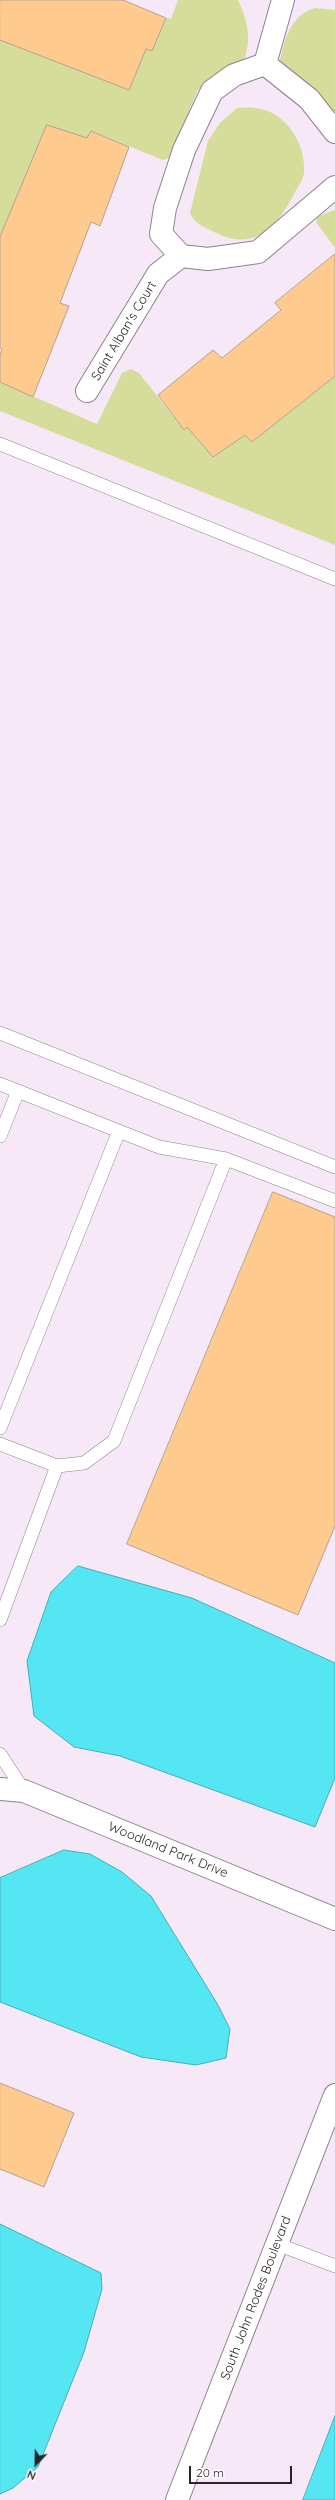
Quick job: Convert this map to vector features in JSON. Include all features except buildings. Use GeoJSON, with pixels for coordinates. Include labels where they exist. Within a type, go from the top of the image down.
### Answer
{"type":"FeatureCollection","features":[{"type":"Feature","properties":{"kind":"street"},"geometry":{"type":"LineString","coordinates":[[265,64],[283,0]]}},
{"type":"Feature","properties":{"kind":"street"},"geometry":{"type":"LineString","coordinates":[[265,64],[309,99],[335,132]]}},
{"type":"Feature","properties":{"kind":"street"},"geometry":{"type":"LineString","coordinates":[[265,64],[234,75],[212,91],[184,150],[165,208],[161,234],[181,256],[208,260],[258,252],[335,187]]}},
{"type":"Feature","properties":{"kind":"street","name":"Saint Alban's Court"},"geometry":{"type":"LineString","coordinates":[[87,391],[158,274],[181,256]]}},
{"type":"Feature","properties":{"kind":"street","name":"Woodland Park Drive"},"geometry":{"type":"LineString","coordinates":[[0,1789],[24,1791],[335,1919]]}},
{"type":"Feature","properties":{"kind":"street","name":"South John Rodes Boulevard"},"geometry":{"type":"LineString","coordinates":[[177,2500],[335,2095]]}},
{"type":"Feature","properties":{"kind":"lane"},"geometry":{"type":"LineString","coordinates":[[0,444],[335,579]]}},
{"type":"Feature","properties":{"kind":"lane"},"geometry":{"type":"LineString","coordinates":[[0,1033],[335,1167]]}},
{"type":"Feature","properties":{"kind":"lane"},"geometry":{"type":"LineString","coordinates":[[0,1084],[159,1147],[226,1159],[335,1201]]}},
{"type":"Feature","properties":{"kind":"lane"},"geometry":{"type":"LineString","coordinates":[[0,1136],[18,1091]]}},
{"type":"Feature","properties":{"kind":"lane"},"geometry":{"type":"LineString","coordinates":[[0,1428],[119,1131]]}},
{"type":"Feature","properties":{"kind":"lane"},"geometry":{"type":"LineString","coordinates":[[0,1444],[57,1466],[84,1463],[114,1441],[226,1159]]}},
{"type":"Feature","properties":{"kind":"lane"},"geometry":{"type":"LineString","coordinates":[[0,1620],[5,1592],[57,1466]]}},
{"type":"Feature","properties":{"kind":"lane"},"geometry":{"type":"LineString","coordinates":[[0,1754],[24,1791]]}},
{"type":"Feature","properties":{"kind":"lane"},"geometry":{"type":"LineString","coordinates":[[277,2244],[335,2266]]}},
{"type":"Feature","properties":{"kind":"green space"},"geometry":{"type":"Polygon","coordinates":[[[178,0],[238,0],[245,17],[248,33],[247,49],[242,66],[221,75],[198,90],[169,158],[163,160],[92,131],[87,138],[47,125],[0,237],[0,40],[129,90],[146,49],[152,50],[166,18],[171,19],[178,0]]]}},
{"type":"Feature","properties":{"kind":"green space"},"geometry":{"type":"Polygon","coordinates":[[[315,8],[335,10],[335,111],[332,113],[279,65],[286,38],[294,23],[306,11],[315,8]]]}},
{"type":"Feature","properties":{"kind":"green space"},"geometry":{"type":"Polygon","coordinates":[[[237,108],[266,110],[285,122],[298,140],[304,161],[304,175],[302,180],[280,217],[263,233],[253,238],[242,240],[230,238],[204,227],[192,217],[190,213],[208,141],[220,123],[237,108]]]}},
{"type":"Feature","properties":{"kind":"green space"},"geometry":{"type":"Polygon","coordinates":[[[335,210],[335,248],[316,222],[318,216],[335,210]]]}},
{"type":"Feature","properties":{"kind":"green space"},"geometry":{"type":"Polygon","coordinates":[[[131,369],[139,373],[184,430],[187,427],[213,457],[245,435],[252,442],[335,376],[335,545],[0,411],[0,382],[97,424],[122,373],[131,369]]]}},
{"type":"Feature","properties":{"kind":"water"},"geometry":{"type":"Polygon","coordinates":[[[78,1566],[192,1598],[335,1663],[335,1778],[315,1827],[120,1756],[74,1747],[34,1716],[27,1661],[51,1592],[78,1566]]]}},
{"type":"Feature","properties":{"kind":"water"},"geometry":{"type":"Polygon","coordinates":[[[64,1850],[90,1854],[122,1872],[151,1896],[218,2005],[230,2029],[226,2058],[196,2065],[141,2057],[0,2002],[0,1878],[64,1850]]]}},
{"type":"Feature","properties":{"kind":"water"},"geometry":{"type":"Polygon","coordinates":[[[0,2224],[101,2273],[102,2289],[84,2352],[38,2467],[13,2488],[0,2494],[0,2224]]]}},
{"type":"Feature","properties":{"kind":"water"},"geometry":{"type":"Polygon","coordinates":[[[335,2416],[335,2500],[303,2500],[335,2416]]]}}]}
